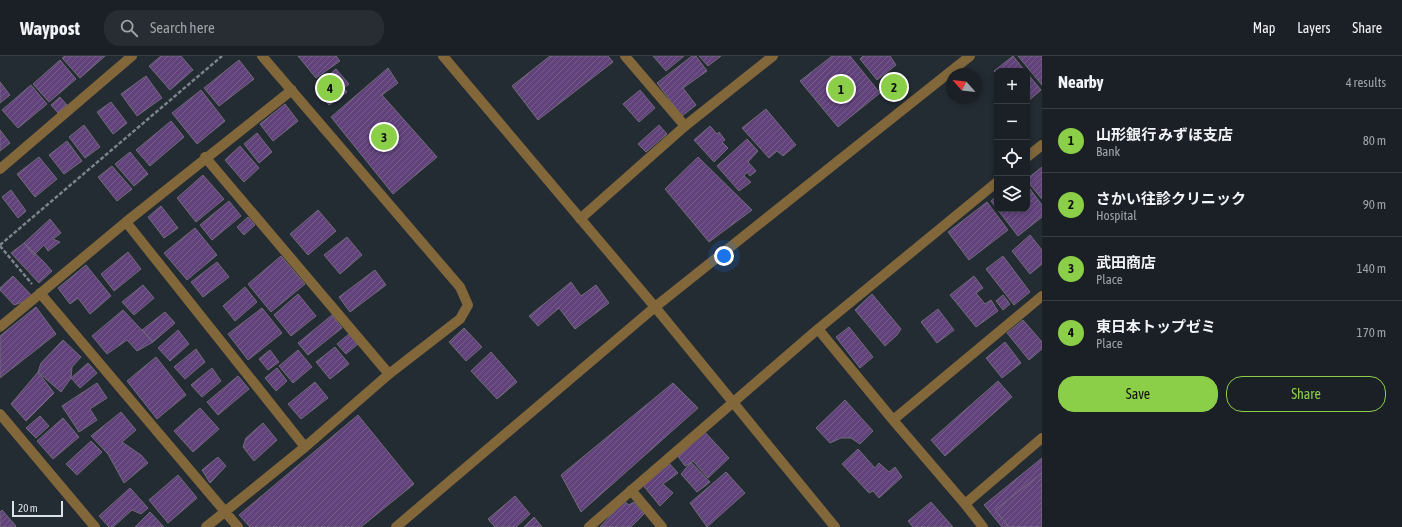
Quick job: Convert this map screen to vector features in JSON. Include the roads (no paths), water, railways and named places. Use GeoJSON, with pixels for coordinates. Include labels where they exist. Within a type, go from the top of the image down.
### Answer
{"type":"FeatureCollection","features":[{"type":"Feature","properties":{"kind":"street"},"geometry":{"type":"LineString","coordinates":[[0,169],[132,56]]}},
{"type":"Feature","properties":{"kind":"street"},"geometry":{"type":"LineString","coordinates":[[206,527],[305,447],[389,374],[460,319],[468,305],[460,287],[262,56]]}},
{"type":"Feature","properties":{"kind":"street"},"geometry":{"type":"LineString","coordinates":[[443,56],[655,307],[835,527]]}},
{"type":"Feature","properties":{"kind":"street"},"geometry":{"type":"LineString","coordinates":[[625,56],[685,126]]}},
{"type":"Feature","properties":{"kind":"street"},"geometry":{"type":"LineString","coordinates":[[580,220],[685,126],[773,56]]}},
{"type":"Feature","properties":{"kind":"street"},"geometry":{"type":"LineString","coordinates":[[396,527],[655,307],[970,56]]}},
{"type":"Feature","properties":{"kind":"street"},"geometry":{"type":"LineString","coordinates":[[0,327],[205,157],[292,90]]}},
{"type":"Feature","properties":{"kind":"street"},"geometry":{"type":"LineString","coordinates":[[1030,155],[1042,145]]}},
{"type":"Feature","properties":{"kind":"street"},"geometry":{"type":"LineString","coordinates":[[205,157],[389,374]]}},
{"type":"Feature","properties":{"kind":"street"},"geometry":{"type":"LineString","coordinates":[[589,527],[818,329],[994,184]]}},
{"type":"Feature","properties":{"kind":"street"},"geometry":{"type":"LineString","coordinates":[[126,222],[305,447]]}},
{"type":"Feature","properties":{"kind":"street"},"geometry":{"type":"LineString","coordinates":[[40,293],[238,527]]}},
{"type":"Feature","properties":{"kind":"street"},"geometry":{"type":"LineString","coordinates":[[893,420],[1042,296]]}},
{"type":"Feature","properties":{"kind":"street"},"geometry":{"type":"LineString","coordinates":[[818,329],[983,527]]}},
{"type":"Feature","properties":{"kind":"street"},"geometry":{"type":"LineString","coordinates":[[0,414],[95,527]]}},
{"type":"Feature","properties":{"kind":"street"},"geometry":{"type":"LineString","coordinates":[[965,504],[1042,438]]}},
{"type":"Feature","properties":{"kind":"street"},"geometry":{"type":"LineString","coordinates":[[631,490],[662,527]]}},
{"type":"Feature","properties":{"kind":"place","name":"さかい往診クリニック"},"geometry":{"type":"Point","coordinates":[894,87]}},
{"type":"Feature","properties":{"kind":"place","name":"東日本トップゼミ"},"geometry":{"type":"Point","coordinates":[330,88]}},
{"type":"Feature","properties":{"kind":"place","name":"山形銀行 みずほ支店"},"geometry":{"type":"Point","coordinates":[841,89]}},
{"type":"Feature","properties":{"kind":"place","name":"武田商店"},"geometry":{"type":"Point","coordinates":[384,137]}}]}
